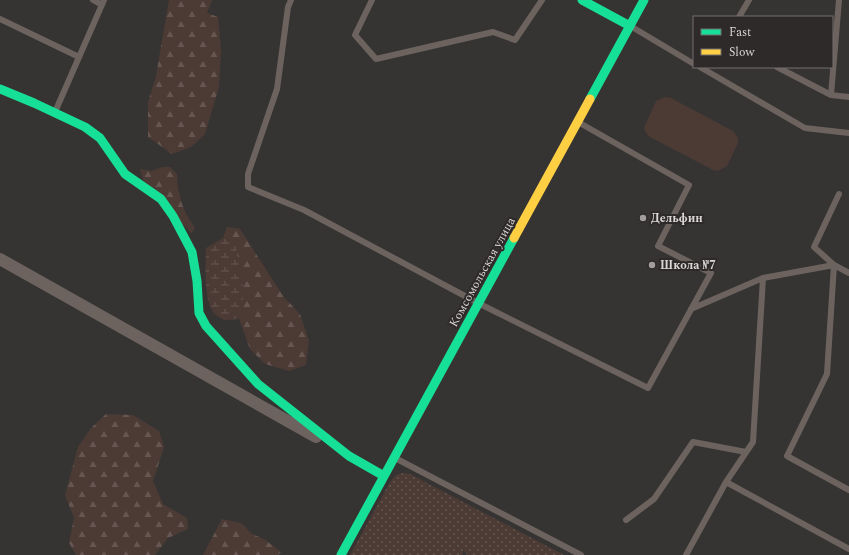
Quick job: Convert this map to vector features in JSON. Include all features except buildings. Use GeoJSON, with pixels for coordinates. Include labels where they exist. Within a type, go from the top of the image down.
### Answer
{"type":"FeatureCollection","features":[{"type":"Feature","properties":{"kind":"main road"},"geometry":{"type":"LineString","coordinates":[[582,0],[630,26]]}},
{"type":"Feature","properties":{"kind":"main road","name":"Комсомольская улица"},"geometry":{"type":"LineString","coordinates":[[341,555],[644,0]]}},
{"type":"Feature","properties":{"kind":"main road"},"geometry":{"type":"LineString","coordinates":[[0,89],[55,112],[85,127],[100,138],[125,174],[161,199],[173,216],[192,252],[197,281],[198,313],[206,326],[258,384],[349,456],[384,476]]}},
{"type":"Feature","properties":{"kind":"street"},"geometry":{"type":"LineString","coordinates":[[0,259],[349,456]]}},
{"type":"Feature","properties":{"kind":"lane"},"geometry":{"type":"LineString","coordinates":[[55,112],[104,2],[93,0]]}},
{"type":"Feature","properties":{"kind":"lane"},"geometry":{"type":"LineString","coordinates":[[290,0],[277,89],[248,174],[248,187],[304,210],[478,304],[648,388],[711,273],[658,246],[689,185],[578,122]]}},
{"type":"Feature","properties":{"kind":"lane"},"geometry":{"type":"LineString","coordinates":[[372,0],[355,35],[376,59],[493,32],[514,40],[542,0]]}},
{"type":"Feature","properties":{"kind":"lane"},"geometry":{"type":"LineString","coordinates":[[740,16],[749,0]]}},
{"type":"Feature","properties":{"kind":"lane"},"geometry":{"type":"LineString","coordinates":[[831,95],[839,0]]}},
{"type":"Feature","properties":{"kind":"lane"},"geometry":{"type":"LineString","coordinates":[[0,19],[79,57]]}},
{"type":"Feature","properties":{"kind":"lane"},"geometry":{"type":"LineString","coordinates":[[630,26],[693,63]]}},
{"type":"Feature","properties":{"kind":"lane"},"geometry":{"type":"LineString","coordinates":[[702,68],[805,128],[849,133]]}},
{"type":"Feature","properties":{"kind":"lane"},"geometry":{"type":"LineString","coordinates":[[779,68],[831,95],[849,96]]}},
{"type":"Feature","properties":{"kind":"lane"},"geometry":{"type":"LineString","coordinates":[[839,194],[814,247],[834,265],[849,273]]}},
{"type":"Feature","properties":{"kind":"lane"},"geometry":{"type":"LineString","coordinates":[[691,309],[763,278],[834,265]]}},
{"type":"Feature","properties":{"kind":"lane"},"geometry":{"type":"LineString","coordinates":[[834,265],[827,374],[788,456],[849,490]]}},
{"type":"Feature","properties":{"kind":"lane"},"geometry":{"type":"LineString","coordinates":[[686,555],[726,482],[753,442],[763,278]]}},
{"type":"Feature","properties":{"kind":"lane"},"geometry":{"type":"LineString","coordinates":[[626,520],[654,499],[693,442],[746,452]]}},
{"type":"Feature","properties":{"kind":"lane"},"geometry":{"type":"LineString","coordinates":[[394,457],[581,555]]}},
{"type":"Feature","properties":{"kind":"lane"},"geometry":{"type":"LineString","coordinates":[[726,482],[849,549]]}},
{"type":"Feature","properties":{"kind":"green space"},"geometry":{"type":"Polygon","coordinates":[[[169,0],[212,0],[207,13],[218,17],[221,50],[219,87],[205,134],[191,147],[172,154],[148,137],[148,102],[156,76],[169,0]]]}},
{"type":"Feature","properties":{"kind":"green space"},"geometry":{"type":"Polygon","coordinates":[[[665,97],[671,98],[733,131],[738,138],[738,143],[727,166],[718,171],[713,170],[650,137],[646,133],[644,128],[656,101],[665,97]]]}},
{"type":"Feature","properties":{"kind":"green space"},"geometry":{"type":"Polygon","coordinates":[[[163,167],[170,167],[177,174],[178,189],[182,204],[186,214],[195,228],[191,233],[144,182],[140,169],[151,171],[163,167]]]}},
{"type":"Feature","properties":{"kind":"green space"},"geometry":{"type":"Polygon","coordinates":[[[227,227],[240,229],[283,296],[300,314],[309,341],[306,365],[289,371],[265,364],[250,349],[239,319],[243,308],[235,242],[223,238],[227,227]]]}},
{"type":"Feature","properties":{"kind":"green space"},"geometry":{"type":"Polygon","coordinates":[[[223,238],[235,242],[243,286],[243,308],[239,319],[224,320],[219,317],[210,307],[208,300],[206,282],[206,248],[223,238]]]}},
{"type":"Feature","properties":{"kind":"green space"},"geometry":{"type":"Polygon","coordinates":[[[106,414],[133,415],[159,431],[164,447],[153,481],[163,504],[187,518],[188,529],[168,538],[155,555],[76,555],[69,543],[74,518],[65,495],[78,447],[91,428],[106,414]]]}},
{"type":"Feature","properties":{"kind":"green space"},"geometry":{"type":"Polygon","coordinates":[[[403,473],[410,474],[564,555],[467,555],[463,549],[463,555],[350,555],[390,482],[396,475],[403,473]]]}},
{"type":"Feature","properties":{"kind":"green space"},"geometry":{"type":"Polygon","coordinates":[[[222,519],[241,523],[252,534],[264,539],[281,552],[278,555],[203,555],[222,519]]]}},
{"type":"Feature","properties":{"kind":"traffic: fast"},"geometry":{"type":"LineString","coordinates":[[582,0],[630,26]]}},
{"type":"Feature","properties":{"kind":"traffic: fast"},"geometry":{"type":"LineString","coordinates":[[590,99],[644,0]]}},
{"type":"Feature","properties":{"kind":"traffic: fast"},"geometry":{"type":"LineString","coordinates":[[0,89],[85,127],[100,138],[125,174],[161,199],[173,216],[192,252],[197,281],[199,313],[206,326],[258,384],[349,456],[384,476]]}},
{"type":"Feature","properties":{"kind":"traffic: fast"},"geometry":{"type":"LineString","coordinates":[[341,555],[514,238]]}},
{"type":"Feature","properties":{"kind":"traffic: slow"},"geometry":{"type":"LineString","coordinates":[[514,238],[590,99]]}},
{"type":"Feature","properties":{"kind":"place","name":"Дельфин"},"geometry":{"type":"Point","coordinates":[643,218]}},
{"type":"Feature","properties":{"kind":"place","name":"Школа №7"},"geometry":{"type":"Point","coordinates":[652,265]}}]}
